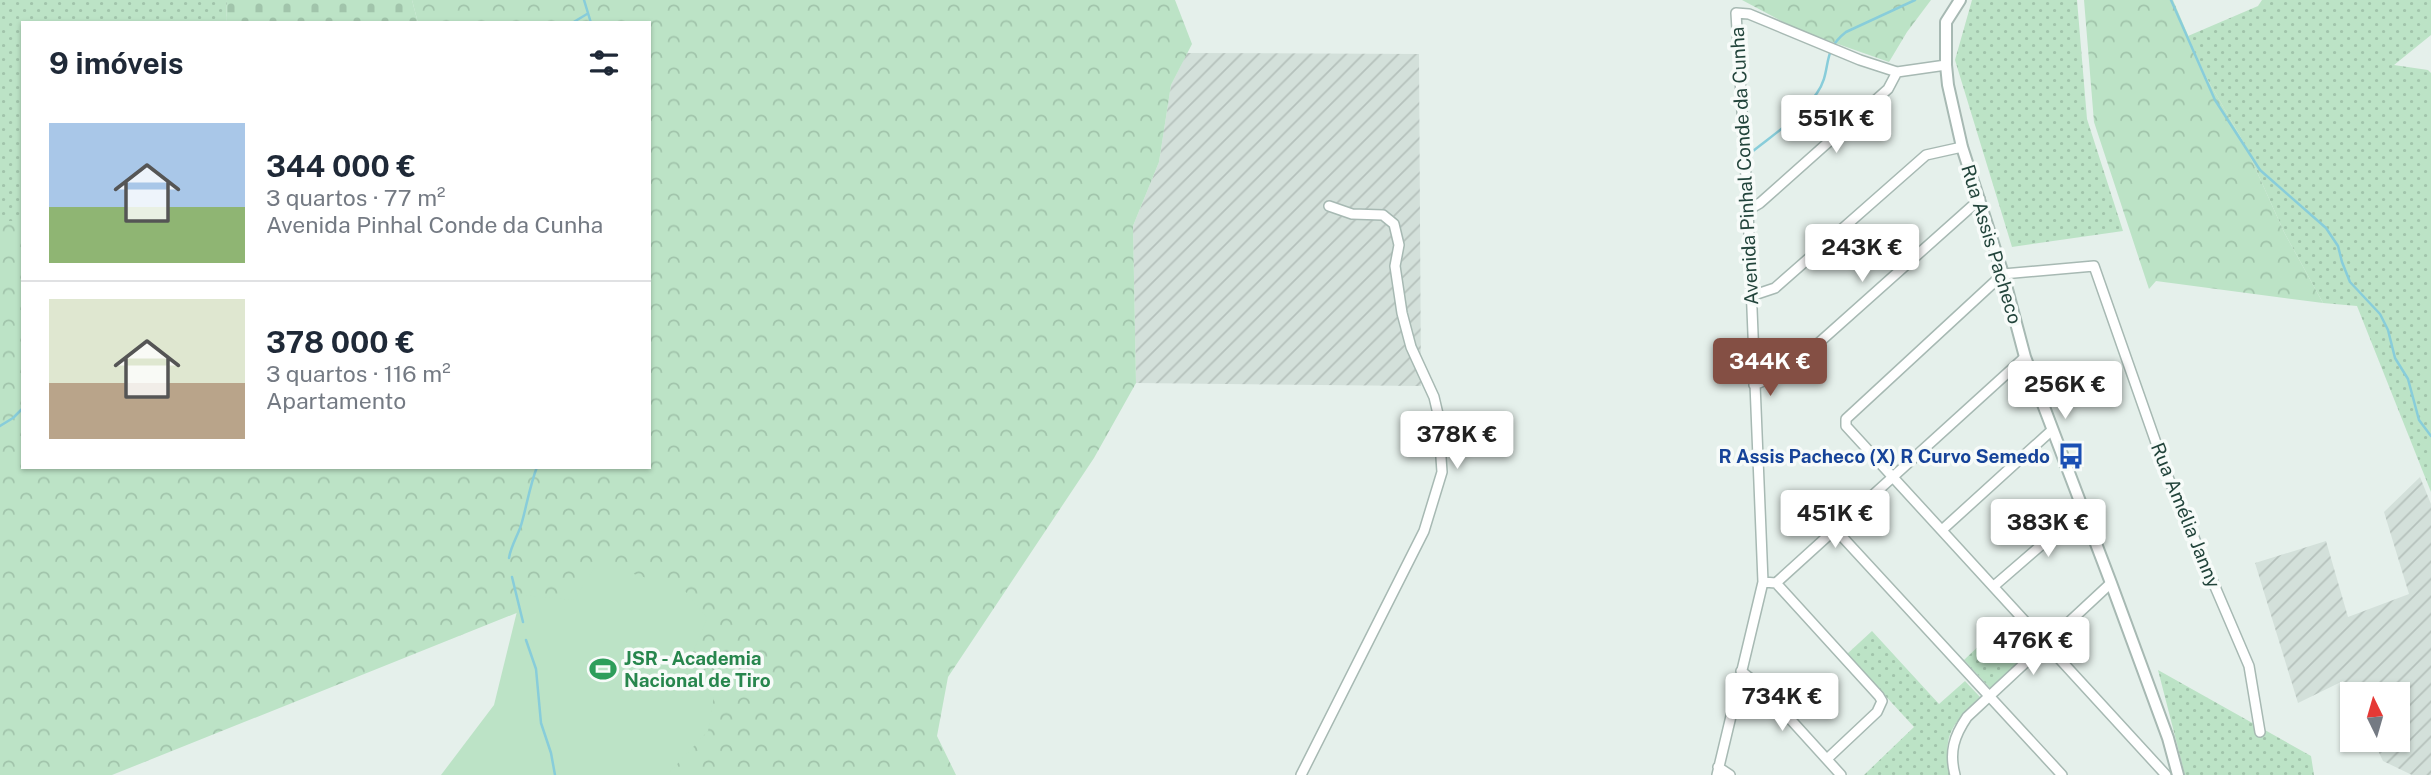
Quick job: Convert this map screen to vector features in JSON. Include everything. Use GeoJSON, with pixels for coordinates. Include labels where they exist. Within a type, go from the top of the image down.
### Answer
{"type":"FeatureCollection","features":[{"type":"Feature","properties":{"kind":"street","name":"Rua Assis Pacheco"},"geometry":{"type":"LineString","coordinates":[[1959,0],[1946,22],[1946,65],[1962,147],[2003,274],[2025,357],[2168,737],[2178,775]]}},
{"type":"Feature","properties":{"kind":"street","name":"Avenida Pinhal Conde da Cunha"},"geometry":{"type":"LineString","coordinates":[[1718,771],[1763,582],[1748,210],[1736,13],[1749,13],[1860,60],[1897,72]]}},
{"type":"Feature","properties":{"kind":"street"},"geometry":{"type":"LineString","coordinates":[[1748,210],[1888,89],[1897,72],[1946,65]]}},
{"type":"Feature","properties":{"kind":"street"},"geometry":{"type":"LineString","coordinates":[[1751,296],[1775,288],[1926,155],[1962,147]]}},
{"type":"Feature","properties":{"kind":"street"},"geometry":{"type":"LineString","coordinates":[[1754,385],[1783,373],[1804,356],[1980,199]]}},
{"type":"Feature","properties":{"kind":"street"},"geometry":{"type":"LineString","coordinates":[[1301,775],[1424,531],[1442,472],[1438,414],[1434,397],[1411,347],[1402,313],[1395,266],[1399,245],[1394,224],[1383,215],[1352,214],[1329,206]]}},
{"type":"Feature","properties":{"kind":"street","name":"Rua Amélia Janny"},"geometry":{"type":"LineString","coordinates":[[2003,274],[2094,267],[2168,477],[2249,666],[2260,732]]}},
{"type":"Feature","properties":{"kind":"street"},"geometry":{"type":"LineString","coordinates":[[2003,274],[1846,419],[1846,426],[2166,775]]}},
{"type":"Feature","properties":{"kind":"street"},"geometry":{"type":"LineString","coordinates":[[1776,583],[2025,357]]}},
{"type":"Feature","properties":{"kind":"street"},"geometry":{"type":"LineString","coordinates":[[1942,530],[2051,430]]}},
{"type":"Feature","properties":{"kind":"street"},"geometry":{"type":"LineString","coordinates":[[1994,586],[2083,509]]}},
{"type":"Feature","properties":{"kind":"street"},"geometry":{"type":"LineString","coordinates":[[1835,529],[2062,775]]}},
{"type":"Feature","properties":{"kind":"street"},"geometry":{"type":"LineString","coordinates":[[1763,582],[1776,583],[1882,702],[1877,712],[1826,759]]}},
{"type":"Feature","properties":{"kind":"street"},"geometry":{"type":"LineString","coordinates":[[1955,775],[1952,752],[1956,734],[1967,717],[2111,583]]}},
{"type":"Feature","properties":{"kind":"street"},"geometry":{"type":"LineString","coordinates":[[1741,671],[1762,688],[1841,775]]}},
{"type":"Feature","properties":{"kind":"street"},"geometry":{"type":"LineString","coordinates":[[1718,771],[1730,775]]}},
{"type":"Feature","properties":{"kind":"shaded area"},"geometry":{"type":"Polygon","coordinates":[[[1187,53],[1419,54],[1421,386],[1136,383],[1133,226],[1159,162],[1171,85],[1187,53]]]}},
{"type":"Feature","properties":{"kind":"shaded area"},"geometry":{"type":"Polygon","coordinates":[[[2420,477],[2431,504],[2431,775],[2412,775],[2383,761],[2379,752],[2410,752],[2410,682],[2343,681],[2298,703],[2255,563],[2326,541],[2348,617],[2409,594],[2384,512],[2420,477]]]}},
{"type":"Feature","properties":{"kind":"green space"},"geometry":{"type":"Polygon","coordinates":[[[0,0],[227,0],[226,21],[21,21],[21,221],[0,221],[0,0]]]}},
{"type":"Feature","properties":{"kind":"green space"},"geometry":{"type":"Polygon","coordinates":[[[227,0],[412,0],[417,21],[226,21],[227,0]]]}},
{"type":"Feature","properties":{"kind":"green space"},"geometry":{"type":"Polygon","coordinates":[[[412,0],[1175,0],[1192,44],[1171,85],[1159,162],[1133,226],[1136,383],[1094,458],[948,677],[937,736],[956,775],[658,775],[524,610],[112,775],[0,775],[0,221],[21,221],[21,469],[651,469],[651,21],[417,21],[412,0]]]}},
{"type":"Feature","properties":{"kind":"green space"},"geometry":{"type":"Polygon","coordinates":[[[1742,0],[1931,0],[1889,62],[1798,30],[1742,0]]]}},
{"type":"Feature","properties":{"kind":"green space"},"geometry":{"type":"Polygon","coordinates":[[[1972,0],[2077,0],[2087,119],[2123,231],[2012,247],[1955,60],[1972,0]]]}},
{"type":"Feature","properties":{"kind":"green space"},"geometry":{"type":"Polygon","coordinates":[[[2084,0],[2173,0],[2205,75],[2244,143],[2284,232],[2323,303],[2156,281],[2149,289],[2094,122],[2084,0]]]}},
{"type":"Feature","properties":{"kind":"green space"},"geometry":{"type":"Polygon","coordinates":[[[2262,0],[2431,0],[2431,35],[2394,65],[2428,70],[2431,73],[2431,492],[2357,306],[2323,303],[2284,232],[2244,143],[2205,75],[2188,36],[2258,6],[2262,0]]]}},
{"type":"Feature","properties":{"kind":"green space","name":"JSR - Academia Nacional de Tiro"},"geometry":{"type":"Polygon","coordinates":[[[598,562],[685,591],[707,618],[690,660],[717,678],[708,731],[667,775],[441,775],[494,705],[521,595],[574,600],[598,562]]]}},
{"type":"Feature","properties":{"kind":"green space"},"geometry":{"type":"Polygon","coordinates":[[[2009,617],[2038,646],[1991,689],[1964,660],[2009,617]]]}},
{"type":"Feature","properties":{"kind":"green space"},"geometry":{"type":"Polygon","coordinates":[[[1872,631],[1939,704],[1965,681],[1980,697],[1956,723],[1949,739],[1948,761],[1951,775],[1864,775],[1914,727],[1847,654],[1872,631]]]}},
{"type":"Feature","properties":{"kind":"green space"},"geometry":{"type":"Polygon","coordinates":[[[2158,670],[2311,756],[2314,775],[2185,775],[2158,670]]]}},
{"type":"Feature","properties":{"kind":"waterway"},"geometry":{"type":"LineString","coordinates":[[584,0],[590,21]]}},
{"type":"Feature","properties":{"kind":"waterway"},"geometry":{"type":"LineString","coordinates":[[1748,155],[1794,119],[1817,93],[1838,39],[1846,32],[1915,0]]}},
{"type":"Feature","properties":{"kind":"waterway"},"geometry":{"type":"LineString","coordinates":[[2171,0],[2215,100],[2260,170],[2326,228],[2338,246],[2350,282],[2380,314],[2388,330],[2395,358],[2408,379],[2419,420],[2431,436]]}},
{"type":"Feature","properties":{"kind":"waterway"},"geometry":{"type":"LineString","coordinates":[[575,21],[587,14]]}},
{"type":"Feature","properties":{"kind":"waterway"},"geometry":{"type":"LineString","coordinates":[[0,426],[21,410]]}},
{"type":"Feature","properties":{"kind":"waterway"},"geometry":{"type":"LineString","coordinates":[[509,558],[536,469]]}},
{"type":"Feature","properties":{"kind":"waterway"},"geometry":{"type":"LineString","coordinates":[[512,577],[523,622]]}},
{"type":"Feature","properties":{"kind":"waterway"},"geometry":{"type":"LineString","coordinates":[[526,640],[536,669],[541,723],[555,775]]}},
{"type":"Feature","properties":{"kind":"place","name":"R Assis Pacheco (X) R Curvo Semedo"},"geometry":{"type":"Point","coordinates":[2071,456]}},
{"type":"Feature","properties":{"kind":"place","name":"JSR - Academia Nacional de Tiro"},"geometry":{"type":"Point","coordinates":[603,669]}}]}
